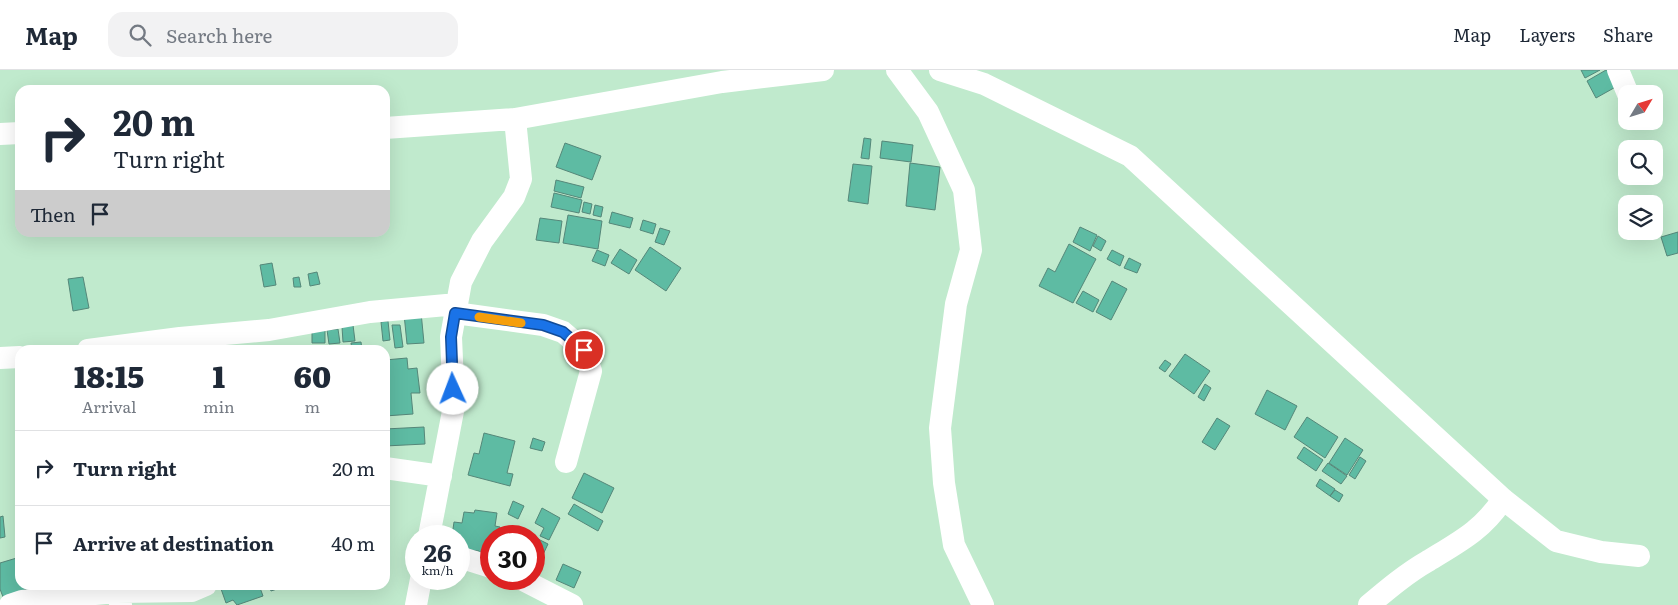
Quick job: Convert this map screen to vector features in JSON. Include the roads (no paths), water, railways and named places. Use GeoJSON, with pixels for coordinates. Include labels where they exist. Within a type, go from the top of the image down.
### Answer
{"type":"FeatureCollection","features":[{"type":"Feature","properties":{"kind":"street"},"geometry":{"type":"LineString","coordinates":[[390,128],[514,120],[722,82],[823,70]]}},
{"type":"Feature","properties":{"kind":"street"},"geometry":{"type":"LineString","coordinates":[[897,70],[928,112],[964,190],[971,250],[956,304],[940,428],[944,483],[954,545],[983,605]]}},
{"type":"Feature","properties":{"kind":"street"},"geometry":{"type":"LineString","coordinates":[[940,70],[984,84],[1130,156],[1503,499],[1556,541],[1601,552],[1639,556]]}},
{"type":"Feature","properties":{"kind":"street"},"geometry":{"type":"LineString","coordinates":[[1618,70],[1624,85]]}},
{"type":"Feature","properties":{"kind":"street"},"geometry":{"type":"LineString","coordinates":[[431,525],[454,406],[451,337],[461,282],[482,241],[514,197],[521,179],[514,120]]}},
{"type":"Feature","properties":{"kind":"street"},"geometry":{"type":"LineString","coordinates":[[0,134],[15,133]]}},
{"type":"Feature","properties":{"kind":"street"},"geometry":{"type":"LineString","coordinates":[[133,345],[269,330],[370,312],[456,308],[543,325],[563,332],[584,350],[591,370],[566,462]]}},
{"type":"Feature","properties":{"kind":"street"},"geometry":{"type":"LineString","coordinates":[[0,358],[15,357]]}},
{"type":"Feature","properties":{"kind":"street"},"geometry":{"type":"LineString","coordinates":[[390,469],[441,476]]}},
{"type":"Feature","properties":{"kind":"street"},"geometry":{"type":"LineString","coordinates":[[1369,605],[1428,561],[1456,546],[1491,517],[1503,499]]}},
{"type":"Feature","properties":{"kind":"street"},"geometry":{"type":"LineString","coordinates":[[10,605],[22,601],[194,590]]}},
{"type":"Feature","properties":{"kind":"street"},"geometry":{"type":"LineString","coordinates":[[416,605],[419,590]]}},
{"type":"Feature","properties":{"kind":"street"},"geometry":{"type":"LineString","coordinates":[[543,590],[572,605]]}}]}
